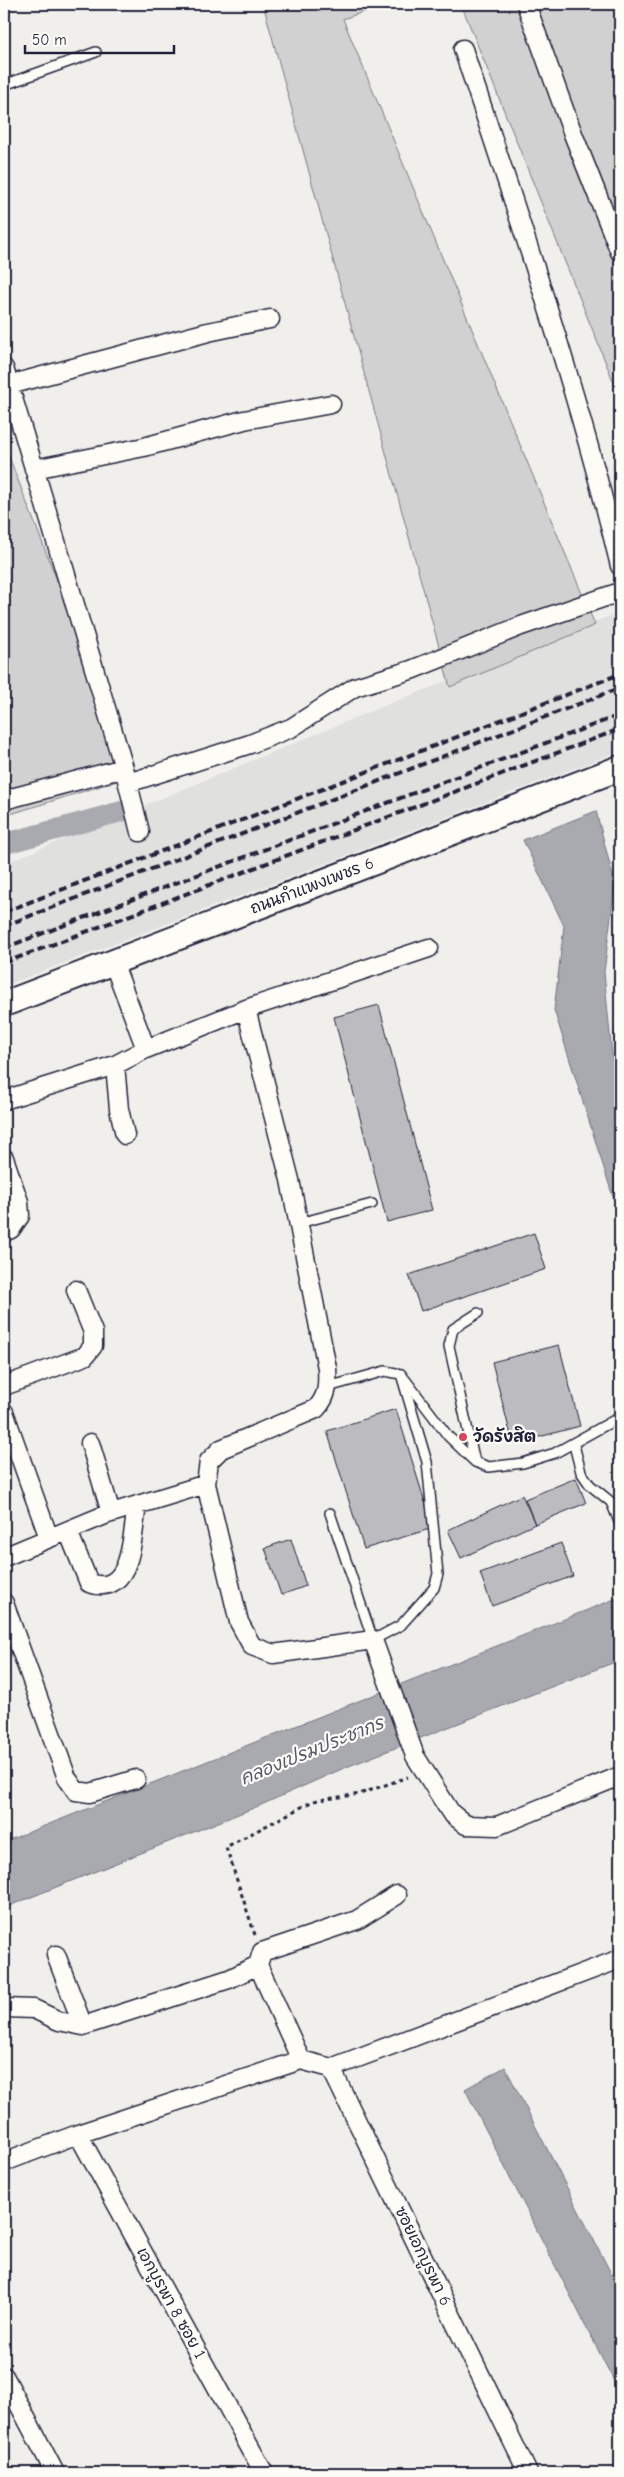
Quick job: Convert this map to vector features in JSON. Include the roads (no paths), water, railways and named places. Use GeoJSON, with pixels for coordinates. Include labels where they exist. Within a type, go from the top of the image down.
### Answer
{"type":"FeatureCollection","features":[{"type":"Feature","properties":{"kind":"main road","name":"ถนนกำแพงเพชร 6"},"geometry":{"type":"LineString","coordinates":[[4,1004],[620,768]]}},
{"type":"Feature","properties":{"kind":"street"},"geometry":{"type":"LineString","coordinates":[[526,4],[573,134],[620,252]]}},
{"type":"Feature","properties":{"kind":"street"},"geometry":{"type":"LineString","coordinates":[[463,48],[566,368],[598,476],[620,566]]}},
{"type":"Feature","properties":{"kind":"street"},"geometry":{"type":"LineString","coordinates":[[9,385],[208,332],[270,319]]}},
{"type":"Feature","properties":{"kind":"street"},"geometry":{"type":"LineString","coordinates":[[4,368],[126,776],[140,832]]}},
{"type":"Feature","properties":{"kind":"street"},"geometry":{"type":"LineString","coordinates":[[34,469],[144,448],[244,420],[331,404]]}},
{"type":"Feature","properties":{"kind":"street"},"geometry":{"type":"LineString","coordinates":[[4,800],[126,776],[250,744],[291,728],[355,687],[411,670],[521,626],[620,592]]}},
{"type":"Feature","properties":{"kind":"street"},"geometry":{"type":"LineString","coordinates":[[4,1100],[116,1065],[146,1049],[246,1009],[429,948]]}},
{"type":"Feature","properties":{"kind":"street"},"geometry":{"type":"LineString","coordinates":[[113,962],[146,1049]]}},
{"type":"Feature","properties":{"kind":"street"},"geometry":{"type":"LineString","coordinates":[[246,1009],[299,1223],[327,1368],[328,1387],[324,1401],[316,1409],[221,1449],[209,1461],[206,1484],[239,1622],[252,1646],[273,1654],[373,1640],[419,1764],[451,1813],[466,1825],[497,1826],[620,1776]]}},
{"type":"Feature","properties":{"kind":"street"},"geometry":{"type":"LineString","coordinates":[[116,1065],[119,1109],[125,1134]]}},
{"type":"Feature","properties":{"kind":"street"},"geometry":{"type":"LineString","coordinates":[[4,1158],[19,1202],[20,1216],[10,1229],[4,1232]]}},
{"type":"Feature","properties":{"kind":"street"},"geometry":{"type":"LineString","coordinates":[[4,1385],[85,1356],[93,1346],[94,1332],[76,1290]]}},
{"type":"Feature","properties":{"kind":"street"},"geometry":{"type":"LineString","coordinates":[[4,1412],[50,1538]]}},
{"type":"Feature","properties":{"kind":"street"},"geometry":{"type":"LineString","coordinates":[[90,1443],[111,1513]]}},
{"type":"Feature","properties":{"kind":"street"},"geometry":{"type":"LineString","coordinates":[[4,1557],[111,1513],[206,1484]]}},
{"type":"Feature","properties":{"kind":"street"},"geometry":{"type":"LineString","coordinates":[[68,1531],[89,1583],[99,1586],[111,1585],[124,1572],[137,1505]]}},
{"type":"Feature","properties":{"kind":"street"},"geometry":{"type":"LineString","coordinates":[[4,1603],[67,1778],[76,1791],[90,1793],[136,1779]]}},
{"type":"Feature","properties":{"kind":"street"},"geometry":{"type":"LineString","coordinates":[[4,2008],[34,2009],[60,2020],[83,2026],[229,1979],[260,1959],[357,1920],[397,1895]]}},
{"type":"Feature","properties":{"kind":"street"},"geometry":{"type":"LineString","coordinates":[[56,1955],[83,2026]]}},
{"type":"Feature","properties":{"kind":"street"},"geometry":{"type":"LineString","coordinates":[[260,1959],[301,2060]]}},
{"type":"Feature","properties":{"kind":"street"},"geometry":{"type":"LineString","coordinates":[[4,2162],[78,2134],[301,2060],[331,2068],[620,1961]]}},
{"type":"Feature","properties":{"kind":"street","name":"ซอยเอกบูรพา 6"},"geometry":{"type":"LineString","coordinates":[[331,2068],[528,2473]]}},
{"type":"Feature","properties":{"kind":"street","name":"เอกบูรพา 8 ซอย 1"},"geometry":{"type":"LineString","coordinates":[[78,2134],[264,2473]]}},
{"type":"Feature","properties":{"kind":"street"},"geometry":{"type":"LineString","coordinates":[[4,2376],[55,2473]]}},
{"type":"Feature","properties":{"kind":"lane"},"geometry":{"type":"LineString","coordinates":[[4,85],[96,52]]}},
{"type":"Feature","properties":{"kind":"lane"},"geometry":{"type":"LineString","coordinates":[[299,1223],[372,1204]]}},
{"type":"Feature","properties":{"kind":"lane"},"geometry":{"type":"LineString","coordinates":[[475,1462],[449,1346],[453,1330],[478,1313]]}},
{"type":"Feature","properties":{"kind":"lane"},"geometry":{"type":"LineString","coordinates":[[328,1387],[385,1371],[401,1374],[448,1436],[475,1462],[489,1467],[524,1463],[574,1445],[620,1417]]}},
{"type":"Feature","properties":{"kind":"lane"},"geometry":{"type":"LineString","coordinates":[[330,1513],[373,1640],[401,1625],[434,1588],[438,1574],[427,1462],[401,1374]]}},
{"type":"Feature","properties":{"kind":"lane"},"geometry":{"type":"LineString","coordinates":[[574,1445],[581,1472],[590,1485],[611,1502],[620,1524]]}},
{"type":"Feature","properties":{"kind":"water"},"geometry":{"type":"Polygon","coordinates":[[[596,811],[615,884],[604,972],[612,1055],[620,1082],[620,1219],[554,1010],[564,926],[523,840],[596,811]]]}},
{"type":"Feature","properties":{"kind":"water","name":"คลองเปรมประชากร"},"geometry":{"type":"Polygon","coordinates":[[[620,1597],[620,1660],[344,1768],[261,1805],[4,1908],[4,1842],[620,1597]]]}},
{"type":"Feature","properties":{"kind":"water"},"geometry":{"type":"Polygon","coordinates":[[[505,2067],[620,2291],[620,2393],[465,2089],[505,2067]]]}},
{"type":"Feature","properties":{"kind":"waterway"},"geometry":{"type":"LineString","coordinates":[[4,844],[123,811]]}},
{"type":"Feature","properties":{"kind":"railway"},"geometry":{"type":"LineString","coordinates":[[4,912],[620,674]]}},
{"type":"Feature","properties":{"kind":"railway"},"geometry":{"type":"LineString","coordinates":[[4,926],[620,688]]}},
{"type":"Feature","properties":{"kind":"railway"},"geometry":{"type":"LineString","coordinates":[[4,948],[620,715]]}},
{"type":"Feature","properties":{"kind":"railway"},"geometry":{"type":"LineString","coordinates":[[4,963],[620,729]]}},
{"type":"Feature","properties":{"kind":"place","name":"วัดรังสิต"},"geometry":{"type":"Point","coordinates":[463,1437]}}]}
